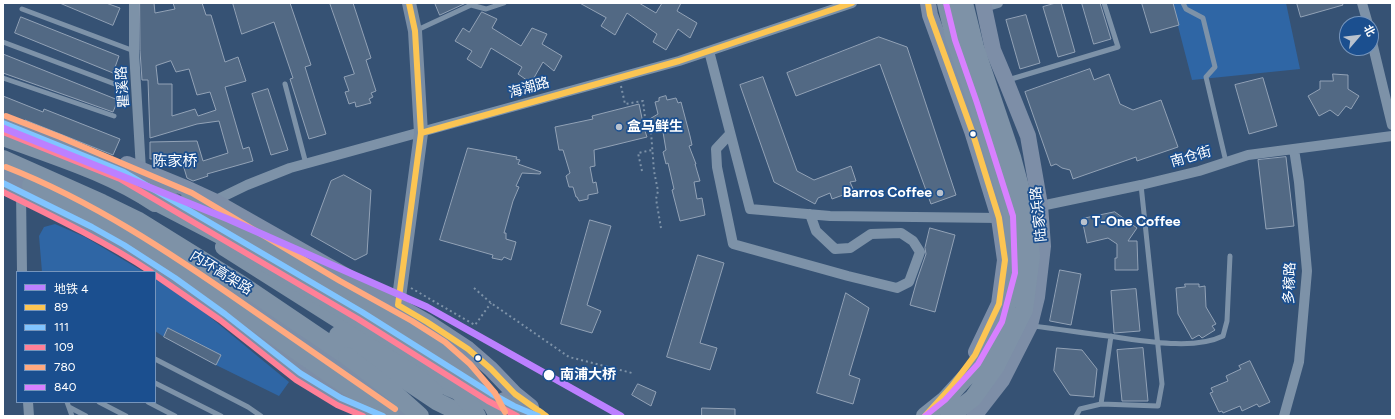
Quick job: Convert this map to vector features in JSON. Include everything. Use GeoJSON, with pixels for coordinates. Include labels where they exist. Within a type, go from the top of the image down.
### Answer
{"type":"FeatureCollection","features":[{"type":"Feature","properties":{"kind":"highway"},"geometry":{"type":"LineString","coordinates":[[925,416],[946,400],[978,364],[1002,322],[1015,273],[1013,216],[955,40],[946,3]]}},
{"type":"Feature","properties":{"kind":"highway"},"geometry":{"type":"LineString","coordinates":[[950,416],[973,398],[996,366],[1024,310],[1031,256],[1025,205],[1012,157],[975,47],[964,3]]}},
{"type":"Feature","properties":{"kind":"highway"},"geometry":{"type":"LineString","coordinates":[[3,137],[98,173],[143,194],[220,235],[424,359],[453,385],[473,408],[477,416]]}},
{"type":"Feature","properties":{"kind":"highway","name":"内环高架路"},"geometry":{"type":"LineString","coordinates":[[3,159],[102,203],[136,220],[242,285],[347,356],[392,391],[420,416]]}},
{"type":"Feature","properties":{"kind":"highway"},"geometry":{"type":"LineString","coordinates":[[26,188],[94,217],[146,248],[224,299],[390,416]]}},
{"type":"Feature","properties":{"kind":"highway"},"geometry":{"type":"LineString","coordinates":[[143,194],[426,385],[438,402],[467,416]]}},
{"type":"Feature","properties":{"kind":"highway"},"geometry":{"type":"LineString","coordinates":[[189,200],[440,348],[465,370],[488,397],[498,416]]}},
{"type":"Feature","properties":{"kind":"highway"},"geometry":{"type":"LineString","coordinates":[[136,220],[194,246],[239,271],[317,321],[426,385],[446,387],[490,402],[514,406]]}},
{"type":"Feature","properties":{"kind":"main road"},"geometry":{"type":"LineString","coordinates":[[925,416],[952,386],[976,355],[998,304],[1005,260],[999,218],[972,131],[930,15],[928,3]]}},
{"type":"Feature","properties":{"kind":"main road","name":"陆家浜路"},"geometry":{"type":"LineString","coordinates":[[974,416],[1002,380],[1030,325],[1037,297],[1043,246],[1040,205],[1028,136],[993,50],[988,4]]}},
{"type":"Feature","properties":{"kind":"main road"},"geometry":{"type":"LineString","coordinates":[[3,123],[44,138],[189,200]]}},
{"type":"Feature","properties":{"kind":"main road"},"geometry":{"type":"LineString","coordinates":[[44,138],[64,139],[214,201],[428,322],[468,349],[491,369],[515,394],[546,416]]}},
{"type":"Feature","properties":{"kind":"main road"},"geometry":{"type":"LineString","coordinates":[[124,172],[362,312],[492,394],[514,406],[538,416]]}},
{"type":"Feature","properties":{"kind":"main road"},"geometry":{"type":"LineString","coordinates":[[3,174],[124,245],[175,278],[225,314],[300,373],[341,398],[383,416]]}},
{"type":"Feature","properties":{"kind":"main road"},"geometry":{"type":"LineString","coordinates":[[3,183],[26,188],[97,211],[161,246],[355,376],[405,407],[426,416]]}},
{"type":"Feature","properties":{"kind":"main road"},"geometry":{"type":"LineString","coordinates":[[355,376],[403,416]]}},
{"type":"Feature","properties":{"kind":"street","name":"瞿溪路"},"geometry":{"type":"LineString","coordinates":[[134,3],[134,51],[141,170]]}},
{"type":"Feature","properties":{"kind":"street"},"geometry":{"type":"LineString","coordinates":[[398,305],[421,133],[415,31],[409,3]]}},
{"type":"Feature","properties":{"kind":"street","name":"海潮路"},"geometry":{"type":"LineString","coordinates":[[214,201],[247,185],[290,168],[679,61],[834,6],[852,3]]}},
{"type":"Feature","properties":{"kind":"street"},"geometry":{"type":"LineString","coordinates":[[1365,4],[1367,16]]}},
{"type":"Feature","properties":{"kind":"street"},"geometry":{"type":"LineString","coordinates":[[710,51],[730,134],[716,149],[717,166],[733,244],[897,288],[909,282],[920,252],[913,241],[901,233],[871,234],[850,248],[835,249],[816,231],[810,214]]}},
{"type":"Feature","properties":{"kind":"street"},"geometry":{"type":"LineString","coordinates":[[1375,56],[1392,125]]}},
{"type":"Feature","properties":{"kind":"street","name":"南仓街"},"geometry":{"type":"LineString","coordinates":[[730,134],[750,209],[830,216],[999,218],[1040,205],[1140,185],[1199,171],[1248,155],[1392,136]]}},
{"type":"Feature","properties":{"kind":"street","name":"多稼路"},"geometry":{"type":"LineString","coordinates":[[1284,416],[1299,362],[1307,271],[1299,182],[1294,149]]}},
{"type":"Feature","properties":{"kind":"street"},"geometry":{"type":"LineString","coordinates":[[22,271],[26,188]]}},
{"type":"Feature","properties":{"kind":"street"},"geometry":{"type":"LineString","coordinates":[[28,403],[29,416]]}},
{"type":"Feature","properties":{"kind":"lane"},"geometry":{"type":"LineString","coordinates":[[483,3],[486,9]]}},
{"type":"Feature","properties":{"kind":"lane"},"geometry":{"type":"LineString","coordinates":[[415,31],[471,5],[486,9],[504,3]]}},
{"type":"Feature","properties":{"kind":"lane"},"geometry":{"type":"LineString","coordinates":[[1006,81],[1118,47],[1104,3]]}},
{"type":"Feature","properties":{"kind":"lane"},"geometry":{"type":"LineString","coordinates":[[1183,3],[1186,9],[1203,18],[1215,67],[1206,77],[1226,162]]}},
{"type":"Feature","properties":{"kind":"lane"},"geometry":{"type":"LineString","coordinates":[[22,9],[134,51]]}},
{"type":"Feature","properties":{"kind":"lane"},"geometry":{"type":"LineString","coordinates":[[3,42],[120,86]]}},
{"type":"Feature","properties":{"kind":"lane"},"geometry":{"type":"LineString","coordinates":[[3,78],[114,116]]}},
{"type":"Feature","properties":{"kind":"lane"},"geometry":{"type":"LineString","coordinates":[[285,84],[306,164]]}},
{"type":"Feature","properties":{"kind":"lane"},"geometry":{"type":"LineString","coordinates":[[1076,416],[1080,409],[1101,404],[1158,406],[1162,384],[1140,185]]}},
{"type":"Feature","properties":{"kind":"lane"},"geometry":{"type":"LineString","coordinates":[[1030,325],[1157,343],[1200,343],[1215,340],[1222,336],[1227,321],[1230,256]]}},
{"type":"Feature","properties":{"kind":"lane"},"geometry":{"type":"LineString","coordinates":[[1101,404],[1111,336]]}},
{"type":"Feature","properties":{"kind":"lane"},"geometry":{"type":"LineString","coordinates":[[156,360],[248,407],[261,416]]}},
{"type":"Feature","properties":{"kind":"lane"},"geometry":{"type":"LineString","coordinates":[[156,384],[220,416]]}},
{"type":"Feature","properties":{"kind":"lane"},"geometry":{"type":"LineString","coordinates":[[101,403],[126,416]]}},
{"type":"Feature","properties":{"kind":"lane"},"geometry":{"type":"LineString","coordinates":[[150,403],[175,416]]}},
{"type":"Feature","properties":{"kind":"lane"},"geometry":{"type":"LineString","coordinates":[[68,404],[72,416]]}},
{"type":"Feature","properties":{"kind":"lane"},"geometry":{"type":"LineString","coordinates":[[68,404],[86,416]]}},
{"type":"Feature","properties":{"kind":"path"},"geometry":{"type":"LineString","coordinates":[[619,78],[625,104],[643,101],[646,126],[650,132],[654,171],[658,191],[656,200],[661,228]]}},
{"type":"Feature","properties":{"kind":"path"},"geometry":{"type":"LineString","coordinates":[[642,170],[638,153],[652,150]]}},
{"type":"Feature","properties":{"kind":"path"},"geometry":{"type":"LineString","coordinates":[[474,288],[491,303],[569,357],[632,373]]}},
{"type":"Feature","properties":{"kind":"path"},"geometry":{"type":"LineString","coordinates":[[416,291],[475,325],[491,303]]}},
{"type":"Feature","properties":{"kind":"shaded area"},"geometry":{"type":"Polygon","coordinates":[[[1172,3],[1286,3],[1300,69],[1192,80],[1172,3]]]}},
{"type":"Feature","properties":{"kind":"shaded area"},"geometry":{"type":"Polygon","coordinates":[[[55,224],[85,237],[142,271],[42,271],[39,236],[44,227],[55,224]]]}},
{"type":"Feature","properties":{"kind":"shaded area"},"geometry":{"type":"Polygon","coordinates":[[[156,280],[193,303],[289,382],[279,396],[216,365],[221,355],[169,328],[164,337],[156,332],[156,280]]]}},
{"type":"Feature","properties":{"kind":"building"},"geometry":{"type":"Polygon","coordinates":[[[60,3],[106,3],[120,8],[113,25],[60,3]]]}},
{"type":"Feature","properties":{"kind":"building"},"geometry":{"type":"Polygon","coordinates":[[[140,3],[154,3],[155,13],[175,9],[173,3],[202,3],[206,15],[211,15],[225,62],[238,57],[246,81],[225,87],[243,149],[249,147],[253,161],[207,174],[208,176],[193,181],[187,178],[181,158],[150,159],[150,142],[197,141],[203,161],[228,153],[219,121],[197,124],[150,138],[148,80],[142,80],[140,51],[140,3]],[[171,61],[156,66],[158,84],[172,84],[172,116],[195,109],[198,116],[216,110],[210,92],[197,95],[189,69],[176,72],[171,61]]]}},
{"type":"Feature","properties":{"kind":"building"},"geometry":{"type":"Polygon","coordinates":[[[233,3],[290,3],[311,65],[305,67],[326,134],[309,139],[290,79],[293,78],[274,22],[242,34],[233,3]]]}},
{"type":"Feature","properties":{"kind":"building"},"geometry":{"type":"Polygon","coordinates":[[[330,3],[353,3],[371,58],[366,60],[376,91],[371,93],[373,97],[369,99],[371,103],[356,107],[355,102],[349,104],[345,92],[349,91],[344,77],[354,74],[330,3]]]}},
{"type":"Feature","properties":{"kind":"building"},"geometry":{"type":"Polygon","coordinates":[[[435,3],[466,3],[440,15],[435,3]]]}},
{"type":"Feature","properties":{"kind":"building"},"geometry":{"type":"Polygon","coordinates":[[[580,3],[639,3],[656,13],[662,3],[681,3],[677,11],[697,23],[690,38],[678,29],[666,50],[653,42],[657,34],[627,13],[615,35],[601,26],[606,18],[580,3]]]}},
{"type":"Feature","properties":{"kind":"building"},"geometry":{"type":"Polygon","coordinates":[[[1061,3],[1075,52],[1058,57],[1043,7],[1061,3]]]}},
{"type":"Feature","properties":{"kind":"building"},"geometry":{"type":"Polygon","coordinates":[[[1082,3],[1100,3],[1111,39],[1094,44],[1082,3]]]}},
{"type":"Feature","properties":{"kind":"building"},"geometry":{"type":"Polygon","coordinates":[[[1142,3],[1173,3],[1179,25],[1151,33],[1142,3]]]}},
{"type":"Feature","properties":{"kind":"building"},"geometry":{"type":"Polygon","coordinates":[[[1297,3],[1342,3],[1343,5],[1301,17],[1297,3]]]}},
{"type":"Feature","properties":{"kind":"building"},"geometry":{"type":"Polygon","coordinates":[[[482,12],[497,19],[492,28],[521,46],[532,28],[547,34],[542,44],[562,56],[554,71],[543,62],[531,83],[518,74],[522,67],[491,48],[481,68],[467,59],[472,51],[455,41],[463,28],[469,32],[482,12]]]}},
{"type":"Feature","properties":{"kind":"building"},"geometry":{"type":"Polygon","coordinates":[[[1026,15],[1040,63],[1020,69],[1006,20],[1026,15]]]}},
{"type":"Feature","properties":{"kind":"building"},"geometry":{"type":"Polygon","coordinates":[[[21,17],[119,56],[113,73],[15,33],[21,17]]]}},
{"type":"Feature","properties":{"kind":"building"},"geometry":{"type":"Polygon","coordinates":[[[879,37],[907,47],[956,195],[931,204],[880,64],[796,96],[787,73],[879,37]]]}},
{"type":"Feature","properties":{"kind":"building"},"geometry":{"type":"Polygon","coordinates":[[[3,54],[118,100],[113,112],[3,73],[3,54]]]}},
{"type":"Feature","properties":{"kind":"building"},"geometry":{"type":"Polygon","coordinates":[[[1090,69],[1094,80],[1109,74],[1120,104],[1133,110],[1161,100],[1178,147],[1137,161],[1136,157],[1073,179],[1070,170],[1062,168],[1056,164],[1051,166],[1025,92],[1090,69]]]}},
{"type":"Feature","properties":{"kind":"building"},"geometry":{"type":"Polygon","coordinates":[[[1333,74],[1348,75],[1348,89],[1359,96],[1351,109],[1346,106],[1338,116],[1330,110],[1319,116],[1308,96],[1320,89],[1320,81],[1333,81],[1333,74]]]}},
{"type":"Feature","properties":{"kind":"building"},"geometry":{"type":"Polygon","coordinates":[[[763,77],[797,171],[814,180],[851,166],[856,181],[850,182],[854,191],[832,199],[830,193],[818,198],[815,204],[774,182],[740,85],[763,77]]]}},
{"type":"Feature","properties":{"kind":"building"},"geometry":{"type":"Polygon","coordinates":[[[1263,78],[1277,126],[1249,134],[1235,85],[1263,78]]]}},
{"type":"Feature","properties":{"kind":"building"},"geometry":{"type":"Polygon","coordinates":[[[268,89],[288,150],[271,155],[252,94],[268,89]]]}},
{"type":"Feature","properties":{"kind":"building"},"geometry":{"type":"Polygon","coordinates":[[[3,96],[43,112],[44,109],[120,139],[113,155],[25,120],[3,114],[3,96]]]}},
{"type":"Feature","properties":{"kind":"building"},"geometry":{"type":"Polygon","coordinates":[[[666,96],[667,100],[676,98],[678,103],[681,102],[692,145],[689,146],[696,164],[700,181],[694,182],[697,199],[702,198],[705,215],[680,221],[672,190],[674,189],[668,163],[666,164],[663,152],[666,150],[662,126],[645,131],[647,137],[594,150],[595,166],[590,167],[593,183],[596,182],[598,193],[588,195],[588,199],[579,201],[573,187],[569,187],[566,176],[570,173],[563,150],[559,150],[555,127],[593,119],[592,116],[639,104],[643,123],[658,114],[655,102],[659,101],[659,98],[666,96]]]}},
{"type":"Feature","properties":{"kind":"building"},"geometry":{"type":"Polygon","coordinates":[[[468,148],[517,157],[516,159],[520,160],[518,164],[541,172],[540,174],[522,173],[516,186],[519,187],[513,201],[504,233],[506,233],[506,239],[516,242],[511,260],[504,257],[502,260],[492,258],[493,255],[440,240],[468,148]]]}},
{"type":"Feature","properties":{"kind":"building"},"geometry":{"type":"Polygon","coordinates":[[[1286,157],[1294,226],[1266,229],[1258,160],[1286,157]]]}},
{"type":"Feature","properties":{"kind":"building"},"geometry":{"type":"Polygon","coordinates":[[[344,175],[371,190],[367,254],[355,260],[311,235],[331,181],[344,175]]]}},
{"type":"Feature","properties":{"kind":"building"},"geometry":{"type":"Polygon","coordinates":[[[1115,212],[1137,228],[1128,241],[1137,241],[1138,270],[1115,270],[1117,244],[1108,238],[1087,243],[1082,219],[1115,212]]]}},
{"type":"Feature","properties":{"kind":"building"},"geometry":{"type":"Polygon","coordinates":[[[590,220],[611,226],[587,305],[601,311],[592,333],[561,324],[590,220]]]}},
{"type":"Feature","properties":{"kind":"building"},"geometry":{"type":"Polygon","coordinates":[[[930,228],[955,235],[935,312],[910,305],[926,254],[925,248],[930,228]]]}},
{"type":"Feature","properties":{"kind":"building"},"geometry":{"type":"Polygon","coordinates":[[[698,255],[724,263],[700,343],[717,348],[710,370],[667,357],[698,255]]]}},
{"type":"Feature","properties":{"kind":"building"},"geometry":{"type":"Polygon","coordinates":[[[1060,270],[1081,274],[1071,325],[1050,321],[1060,270]]]}},
{"type":"Feature","properties":{"kind":"building"},"geometry":{"type":"Polygon","coordinates":[[[1185,284],[1199,284],[1199,287],[1205,286],[1206,307],[1216,324],[1212,326],[1215,330],[1202,338],[1199,335],[1192,339],[1178,314],[1176,288],[1185,287],[1185,284]]]}},
{"type":"Feature","properties":{"kind":"building"},"geometry":{"type":"Polygon","coordinates":[[[1136,289],[1140,331],[1114,333],[1111,291],[1136,289]]]}},
{"type":"Feature","properties":{"kind":"building"},"geometry":{"type":"Polygon","coordinates":[[[846,293],[869,308],[849,375],[860,379],[853,404],[817,393],[846,293]]]}},
{"type":"Feature","properties":{"kind":"building"},"geometry":{"type":"Polygon","coordinates":[[[168,328],[221,355],[216,365],[164,337],[168,328]]]}},
{"type":"Feature","properties":{"kind":"building"},"geometry":{"type":"Polygon","coordinates":[[[1057,348],[1082,350],[1097,369],[1094,397],[1070,395],[1054,371],[1057,348]]]}},
{"type":"Feature","properties":{"kind":"building"},"geometry":{"type":"Polygon","coordinates":[[[1143,348],[1148,401],[1122,401],[1117,350],[1143,348]]]}},
{"type":"Feature","properties":{"kind":"building"},"geometry":{"type":"Polygon","coordinates":[[[1250,361],[1270,402],[1259,407],[1257,404],[1242,411],[1240,406],[1223,413],[1222,411],[1219,412],[1210,393],[1213,392],[1211,388],[1228,381],[1226,376],[1241,369],[1239,366],[1250,361]]]}},
{"type":"Feature","properties":{"kind":"building"},"geometry":{"type":"Polygon","coordinates":[[[638,384],[656,392],[651,406],[632,395],[638,384]]]}},
{"type":"Feature","properties":{"kind":"building"},"geometry":{"type":"Polygon","coordinates":[[[702,408],[735,409],[735,416],[702,416],[702,408]]]}},
{"type":"Feature","properties":{"kind":"metro line","name":"4"},"geometry":{"type":"LineString","coordinates":[[3,128],[228,219],[427,307],[621,416]]}},
{"type":"Feature","properties":{"kind":"transit line","name":"89"},"geometry":{"type":"LineString","coordinates":[[409,3],[415,31],[421,133],[398,305],[468,349],[491,369],[515,394],[546,416]]}},
{"type":"Feature","properties":{"kind":"transit line","name":"89"},"geometry":{"type":"LineString","coordinates":[[421,133],[679,61],[852,3]]}},
{"type":"Feature","properties":{"kind":"transit line","name":"89"},"geometry":{"type":"LineString","coordinates":[[925,416],[952,386],[975,355],[999,304],[1005,260],[999,218],[972,131],[930,15],[928,3]]}},
{"type":"Feature","properties":{"kind":"transit line","name":"840"},"geometry":{"type":"LineString","coordinates":[[925,416],[945,400],[978,364],[1002,322],[1015,273],[1013,216],[955,40],[946,3]]}},
{"type":"Feature","properties":{"kind":"transit line","name":"780"},"geometry":{"type":"LineString","coordinates":[[6,116],[60,137],[192,193],[340,281],[412,321],[445,342],[470,364],[495,393],[505,412]]}},
{"type":"Feature","properties":{"kind":"transit line","name":"111"},"geometry":{"type":"LineString","coordinates":[[3,123],[124,172],[362,312],[492,394],[514,406],[538,416]]}},
{"type":"Feature","properties":{"kind":"transit line","name":"109"},"geometry":{"type":"LineString","coordinates":[[3,132],[120,179],[358,319],[488,401],[517,416]]}},
{"type":"Feature","properties":{"kind":"transit line","name":"780"},"geometry":{"type":"LineString","coordinates":[[6,167],[101,212],[161,248],[395,409]]}},
{"type":"Feature","properties":{"kind":"transit line","name":"111"},"geometry":{"type":"LineString","coordinates":[[3,183],[92,227],[124,245],[175,278],[225,314],[300,373],[341,398],[383,416]]}},
{"type":"Feature","properties":{"kind":"transit line","name":"109"},"geometry":{"type":"LineString","coordinates":[[3,192],[60,220],[149,271]]}},
{"type":"Feature","properties":{"kind":"transit line","name":"109"},"geometry":{"type":"LineString","coordinates":[[156,276],[220,320],[296,380],[337,405],[363,416]]}},
{"type":"Feature","properties":{"kind":"place","name":"盒马鲜生"},"geometry":{"type":"Point","coordinates":[619,127]}},
{"type":"Feature","properties":{"kind":"place","name":"Barros Coffee"},"geometry":{"type":"Point","coordinates":[940,193]}},
{"type":"Feature","properties":{"kind":"place","name":"T-One Coffee"},"geometry":{"type":"Point","coordinates":[1084,222]}},
{"type":"Feature","properties":{"kind":"place","name":"南浦大桥"},"geometry":{"type":"Point","coordinates":[549,375]}},
{"type":"Feature","properties":{"kind":"district","name":"陈家桥"},"geometry":{"type":"Point","coordinates":[175,162]}}]}
